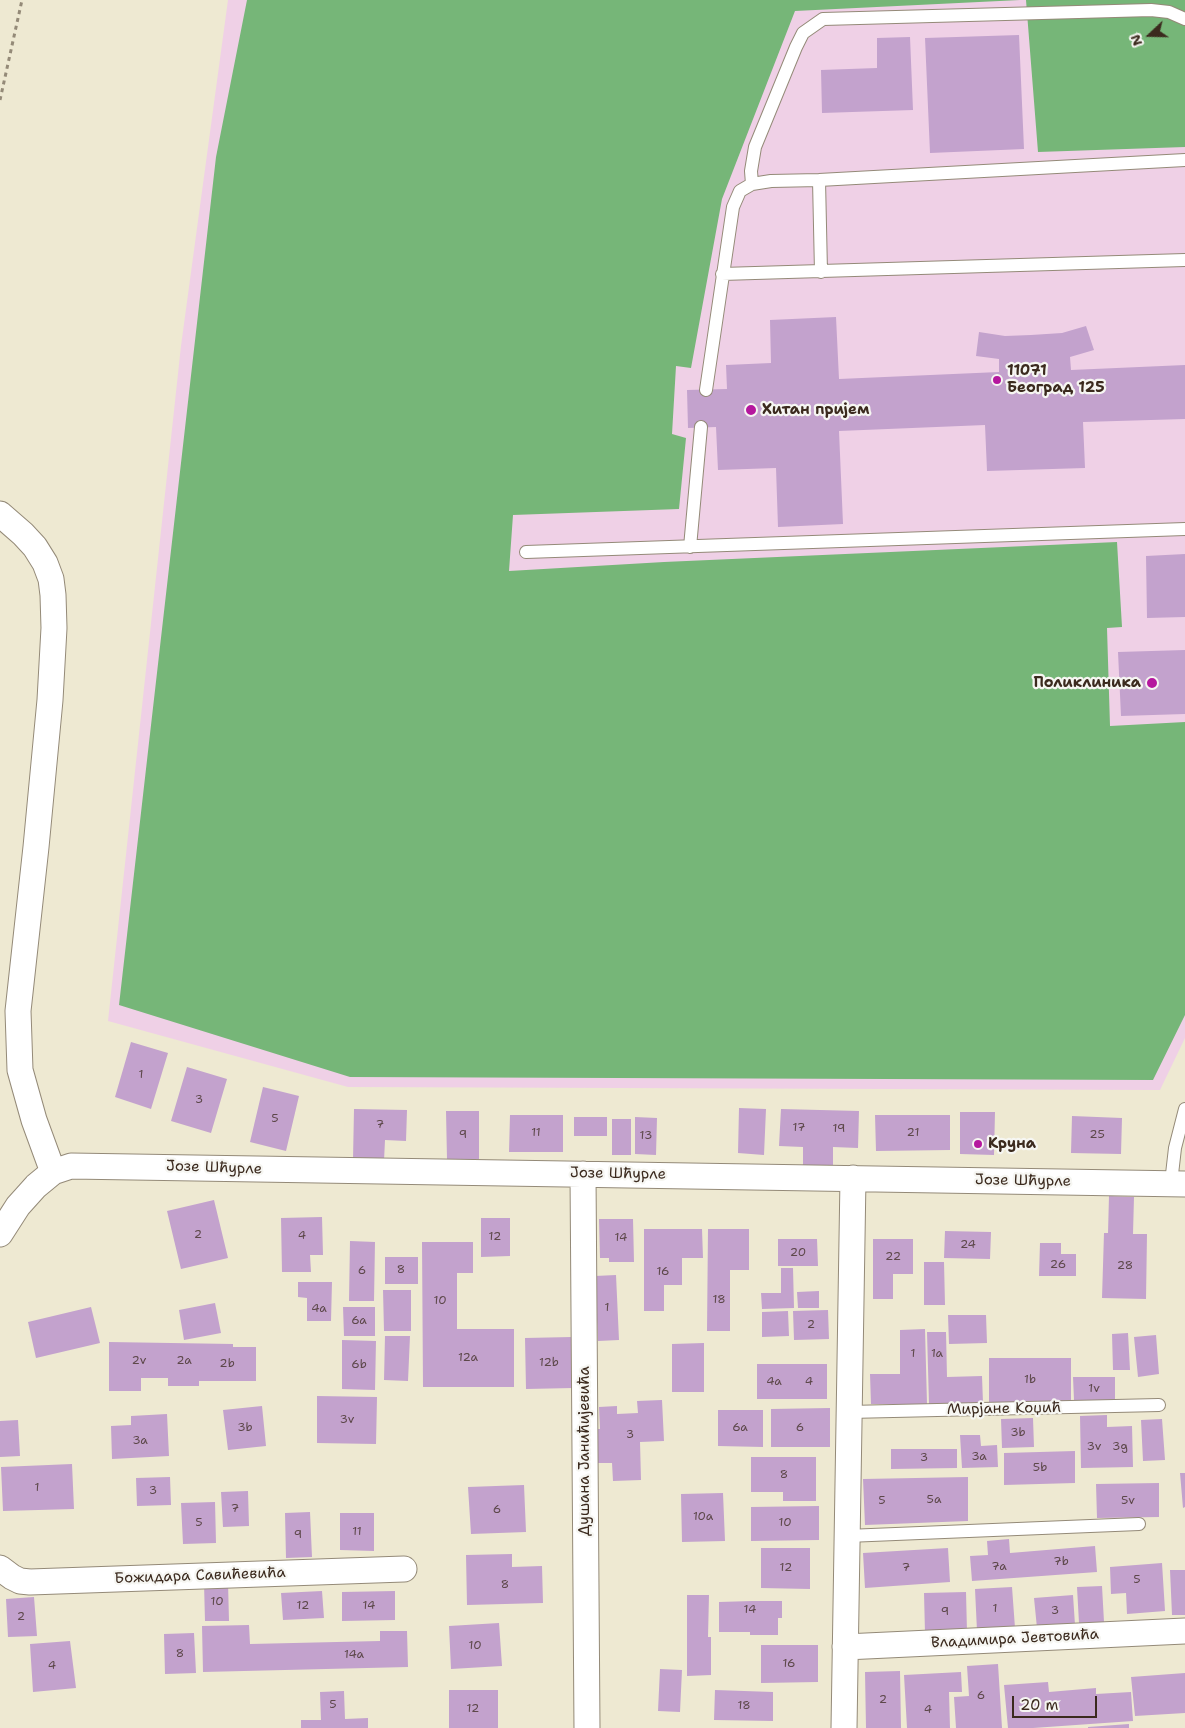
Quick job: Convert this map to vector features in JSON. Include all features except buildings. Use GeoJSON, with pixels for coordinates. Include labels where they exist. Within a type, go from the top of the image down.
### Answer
{"type":"FeatureCollection","features":[{"type":"Feature","properties":{"kind":"street"},"geometry":{"type":"LineString","coordinates":[[0,514],[35,547],[45,564],[51,579],[54,628],[50,700],[18,1019],[20,1070],[34,1120],[53,1172],[36,1186],[18,1206],[0,1234]]}},
{"type":"Feature","properties":{"kind":"street","name":"Јозе Шћурле"},"geometry":{"type":"LineString","coordinates":[[53,1172],[70,1166],[92,1165],[274,1170],[1178,1184]]}},
{"type":"Feature","properties":{"kind":"street","name":"Душана Јанићијевића"},"geometry":{"type":"LineString","coordinates":[[583,1174],[586,1728]]}},
{"type":"Feature","properties":{"kind":"street"},"geometry":{"type":"LineString","coordinates":[[844,1728],[852,1178]]}},
{"type":"Feature","properties":{"kind":"street","name":"Божидара Савићевића"},"geometry":{"type":"LineString","coordinates":[[0,1568],[4,1573],[20,1581],[30,1582],[404,1569]]}},
{"type":"Feature","properties":{"kind":"street","name":"Владимира Јевтовића"},"geometry":{"type":"LineString","coordinates":[[845,1647],[1185,1631]]}},
{"type":"Feature","properties":{"kind":"lane"},"geometry":{"type":"LineString","coordinates":[[752,184],[755,147],[796,46],[804,33],[823,19],[1151,10],[1169,12],[1185,17]]}},
{"type":"Feature","properties":{"kind":"lane"},"geometry":{"type":"LineString","coordinates":[[706,390],[733,207],[740,191],[752,184],[771,181],[1185,160]]}},
{"type":"Feature","properties":{"kind":"lane"},"geometry":{"type":"LineString","coordinates":[[819,180],[821,272]]}},
{"type":"Feature","properties":{"kind":"lane"},"geometry":{"type":"LineString","coordinates":[[722,274],[1185,260]]}},
{"type":"Feature","properties":{"kind":"lane"},"geometry":{"type":"LineString","coordinates":[[690,547],[701,428]]}},
{"type":"Feature","properties":{"kind":"lane"},"geometry":{"type":"LineString","coordinates":[[526,552],[1185,529]]}},
{"type":"Feature","properties":{"kind":"lane"},"geometry":{"type":"LineString","coordinates":[[1178,1184],[1175,1148],[1185,1109]]}},
{"type":"Feature","properties":{"kind":"lane","name":"Мирјане Коџић"},"geometry":{"type":"LineString","coordinates":[[849,1412],[1159,1405]]}},
{"type":"Feature","properties":{"kind":"lane"},"geometry":{"type":"LineString","coordinates":[[847,1536],[1139,1524]]}},
{"type":"Feature","properties":{"kind":"path"},"geometry":{"type":"LineString","coordinates":[[0,100],[22,0]]}},
{"type":"Feature","properties":{"kind":"shaded area"},"geometry":{"type":"Polygon","coordinates":[[[228,0],[1185,0],[1185,1038],[1160,1090],[348,1087],[108,1021],[181,346],[228,0]]]}},
{"type":"Feature","properties":{"kind":"green space"},"geometry":{"type":"Polygon","coordinates":[[[247,0],[1020,0],[795,11],[722,199],[691,368],[676,366],[672,434],[686,438],[679,509],[513,515],[509,571],[664,562],[1117,542],[1122,627],[1107,628],[1110,726],[1185,722],[1185,1015],[1153,1080],[350,1077],[119,1005],[216,157],[247,0]]]}},
{"type":"Feature","properties":{"kind":"green space"},"geometry":{"type":"Polygon","coordinates":[[[1026,0],[1185,0],[1185,147],[1038,152],[1026,0]]]}},
{"type":"Feature","properties":{"kind":"place","name":"11071 Београд 125"},"geometry":{"type":"Point","coordinates":[997,380]}},
{"type":"Feature","properties":{"kind":"place","name":"Хитан пријем"},"geometry":{"type":"Point","coordinates":[751,410]}},
{"type":"Feature","properties":{"kind":"place","name":"Поликлиника"},"geometry":{"type":"Point","coordinates":[1152,683]}},
{"type":"Feature","properties":{"kind":"place","name":"Круна"},"geometry":{"type":"Point","coordinates":[978,1144]}}]}
